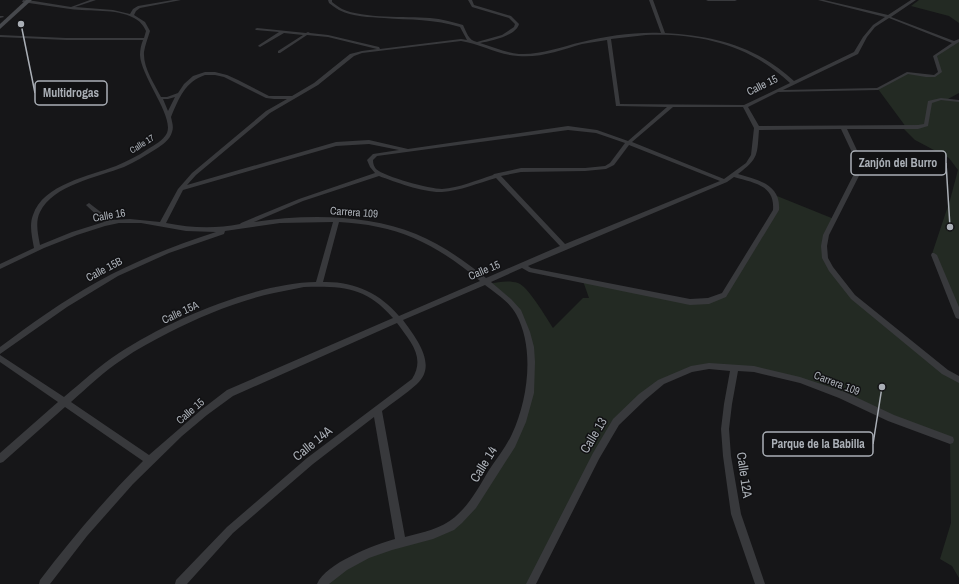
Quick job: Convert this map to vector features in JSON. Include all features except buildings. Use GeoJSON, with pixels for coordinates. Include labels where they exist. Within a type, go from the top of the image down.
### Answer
{"type":"FeatureCollection","features":[{"type":"Feature","properties":{"kind":"main road"},"geometry":{"type":"LineString","coordinates":[[1,17],[26,0]]}},
{"type":"Feature","properties":{"kind":"main road"},"geometry":{"type":"LineString","coordinates":[[0,27],[26,0]]}},
{"type":"Feature","properties":{"kind":"street"},"geometry":{"type":"LineString","coordinates":[[26,0],[77,10],[103,11],[132,15],[134,10],[138,8]]}},
{"type":"Feature","properties":{"kind":"street"},"geometry":{"type":"LineString","coordinates":[[67,8],[94,0]]}},
{"type":"Feature","properties":{"kind":"street"},"geometry":{"type":"LineString","coordinates":[[103,11],[138,8],[179,0]]}},
{"type":"Feature","properties":{"kind":"street"},"geometry":{"type":"LineString","coordinates":[[330,0],[330,2],[338,9],[354,14],[425,18],[455,23],[462,26],[464,34],[474,42],[493,39],[516,28],[515,20],[500,13],[473,6],[470,0]]}},
{"type":"Feature","properties":{"kind":"street"},"geometry":{"type":"LineString","coordinates":[[651,0],[663,34]]}},
{"type":"Feature","properties":{"kind":"street"},"geometry":{"type":"LineString","coordinates":[[708,0],[735,0]]}},
{"type":"Feature","properties":{"kind":"street"},"geometry":{"type":"LineString","coordinates":[[820,0],[889,17],[953,42]]}},
{"type":"Feature","properties":{"kind":"street","name":"Calle 15"},"geometry":{"type":"LineString","coordinates":[[44,584],[95,518],[151,461],[205,411],[230,393],[398,318],[564,247],[725,181],[748,164],[754,155],[757,128],[745,106],[856,52],[874,26],[914,0]]}},
{"type":"Feature","properties":{"kind":"street"},"geometry":{"type":"LineString","coordinates":[[77,10],[80,5]]}},
{"type":"Feature","properties":{"kind":"street","name":"Calle 17"},"geometry":{"type":"LineString","coordinates":[[37,249],[35,214],[47,197],[66,186],[124,164],[158,145],[165,139],[170,131],[168,117],[143,64],[142,54],[148,31],[147,26],[132,15]]}},
{"type":"Feature","properties":{"kind":"street"},"geometry":{"type":"LineString","coordinates":[[257,29],[328,36],[380,49]]}},
{"type":"Feature","properties":{"kind":"street"},"geometry":{"type":"LineString","coordinates":[[260,46],[283,32]]}},
{"type":"Feature","properties":{"kind":"street"},"geometry":{"type":"LineString","coordinates":[[280,52],[308,34]]}},
{"type":"Feature","properties":{"kind":"street"},"geometry":{"type":"LineString","coordinates":[[452,40],[464,34]]}},
{"type":"Feature","properties":{"kind":"street"},"geometry":{"type":"LineString","coordinates":[[162,225],[181,189],[194,174],[268,112],[316,84],[352,55],[380,49],[452,40],[474,42],[513,54],[538,54],[563,50],[588,42],[663,34],[708,39],[733,46],[757,57],[786,76],[792,82]]}},
{"type":"Feature","properties":{"kind":"street"},"geometry":{"type":"LineString","coordinates":[[0,36],[66,39],[146,39]]}},
{"type":"Feature","properties":{"kind":"street"},"geometry":{"type":"LineString","coordinates":[[493,39],[495,48]]}},
{"type":"Feature","properties":{"kind":"street"},"geometry":{"type":"LineString","coordinates":[[608,40],[618,105],[745,106]]}},
{"type":"Feature","properties":{"kind":"street"},"geometry":{"type":"LineString","coordinates":[[778,91],[878,89],[907,73],[935,76],[940,72],[935,56],[953,42],[959,40]]}},
{"type":"Feature","properties":{"kind":"street"},"geometry":{"type":"LineString","coordinates":[[352,55],[354,51],[354,42]]}},
{"type":"Feature","properties":{"kind":"street"},"geometry":{"type":"LineString","coordinates":[[168,117],[180,94],[192,80],[206,74],[215,74],[241,82],[266,97],[293,97]]}},
{"type":"Feature","properties":{"kind":"street"},"geometry":{"type":"LineString","coordinates":[[786,76],[802,78]]}},
{"type":"Feature","properties":{"kind":"street"},"geometry":{"type":"LineString","coordinates":[[159,98],[168,98],[180,94]]}},
{"type":"Feature","properties":{"kind":"street"},"geometry":{"type":"LineString","coordinates":[[266,97],[269,106],[268,112]]}},
{"type":"Feature","properties":{"kind":"street"},"geometry":{"type":"LineString","coordinates":[[757,128],[844,129],[923,126],[926,124],[930,102],[941,99],[959,102]]}},
{"type":"Feature","properties":{"kind":"street"},"geometry":{"type":"LineString","coordinates":[[230,229],[301,200],[378,174],[432,190],[442,191],[451,190],[496,175],[521,170],[606,167],[612,164],[628,143],[672,105]]}},
{"type":"Feature","properties":{"kind":"street"},"geometry":{"type":"LineString","coordinates":[[378,174],[370,162],[372,157],[408,150],[568,128],[582,128],[599,132],[725,181]]}},
{"type":"Feature","properties":{"kind":"street"},"geometry":{"type":"LineString","coordinates":[[844,129],[860,163],[860,168],[826,235],[824,246],[825,258],[834,274],[852,296],[945,372],[959,380]]}},
{"type":"Feature","properties":{"kind":"street"},"geometry":{"type":"LineString","coordinates":[[181,189],[336,144],[369,142],[408,150]]}},
{"type":"Feature","properties":{"kind":"street"},"geometry":{"type":"LineString","coordinates":[[496,175],[564,247]]}},
{"type":"Feature","properties":{"kind":"street"},"geometry":{"type":"LineString","coordinates":[[522,265],[529,270],[690,302],[709,301],[724,295],[776,210],[778,203],[777,196],[770,188],[734,175]]}},
{"type":"Feature","properties":{"kind":"street"},"geometry":{"type":"LineString","coordinates":[[88,205],[110,223]]}},
{"type":"Feature","properties":{"kind":"street","name":"Calle 16"},"geometry":{"type":"LineString","coordinates":[[0,267],[37,249],[77,233],[110,223],[137,221],[194,230],[230,229]]}},
{"type":"Feature","properties":{"kind":"street"},"geometry":{"type":"LineString","coordinates":[[319,283],[336,221]]}},
{"type":"Feature","properties":{"kind":"street","name":"Carrera 109"},"geometry":{"type":"LineString","coordinates":[[230,229],[268,222],[336,221],[382,225],[410,234],[452,254],[486,281]]}},
{"type":"Feature","properties":{"kind":"street","name":"Calle 15B"},"geometry":{"type":"LineString","coordinates":[[0,351],[51,313],[92,288],[133,266],[169,250],[230,229]]}},
{"type":"Feature","properties":{"kind":"street"},"geometry":{"type":"LineString","coordinates":[[934,255],[959,316]]}},
{"type":"Feature","properties":{"kind":"street","name":"Calle 14"},"geometry":{"type":"LineString","coordinates":[[322,584],[350,561],[375,549],[442,531],[464,517],[515,438],[524,417],[530,392],[532,370],[527,332],[516,307],[486,281]]}},
{"type":"Feature","properties":{"kind":"street","name":"Calle 15A"},"geometry":{"type":"LineString","coordinates":[[0,459],[102,370],[129,351],[173,326],[219,306],[260,294],[319,283],[338,284],[358,289],[372,295],[398,318]]}},
{"type":"Feature","properties":{"kind":"street","name":"Calle 14A"},"geometry":{"type":"LineString","coordinates":[[180,584],[230,530],[310,461],[415,381],[421,373],[423,365],[421,354],[398,318]]}},
{"type":"Feature","properties":{"kind":"street"},"geometry":{"type":"LineString","coordinates":[[0,358],[151,461]]}},
{"type":"Feature","properties":{"kind":"street","name":"Calle 13"},"geometry":{"type":"LineString","coordinates":[[531,584],[596,456],[616,422],[642,397],[661,382],[691,369],[709,366],[735,367]]}},
{"type":"Feature","properties":{"kind":"street","name":"Carrera 109"},"geometry":{"type":"LineString","coordinates":[[735,367],[754,369],[800,380],[842,395],[891,418],[950,440]]}},
{"type":"Feature","properties":{"kind":"street","name":"Calle 12A"},"geometry":{"type":"LineString","coordinates":[[735,367],[725,429],[727,456],[736,514],[760,584]]}},
{"type":"Feature","properties":{"kind":"street"},"geometry":{"type":"LineString","coordinates":[[377,409],[401,543]]}},
{"type":"Feature","properties":{"kind":"shaded area"},"geometry":{"type":"Polygon","coordinates":[[[919,0],[959,0],[959,23],[949,16],[911,6],[919,0]]]}},
{"type":"Feature","properties":{"kind":"shaded area"},"geometry":{"type":"Polygon","coordinates":[[[959,40],[959,93],[948,99],[959,101],[959,316],[932,254],[950,200],[958,170],[949,158],[915,140],[903,128],[906,127],[878,89],[907,73],[935,76],[940,72],[935,56],[959,40]]]}},
{"type":"Feature","properties":{"kind":"shaded area"},"geometry":{"type":"Polygon","coordinates":[[[777,196],[834,219],[826,235],[825,258],[853,297],[959,380],[959,578],[952,566],[940,559],[951,523],[950,440],[842,395],[754,369],[709,366],[661,382],[616,422],[531,584],[322,584],[350,561],[401,543],[464,517],[515,438],[532,370],[521,316],[489,284],[511,282],[522,285],[532,296],[553,328],[583,298],[589,298],[583,281],[690,302],[724,295],[776,210],[777,196]]]}},
{"type":"Feature","properties":{"kind":"place","name":"Multidrogas"},"geometry":{"type":"Point","coordinates":[21,24]}},
{"type":"Feature","properties":{"kind":"place","name":"Zanjón del Burro"},"geometry":{"type":"Point","coordinates":[950,227]}},
{"type":"Feature","properties":{"kind":"place","name":"Parque de la Babilla"},"geometry":{"type":"Point","coordinates":[882,387]}}]}
